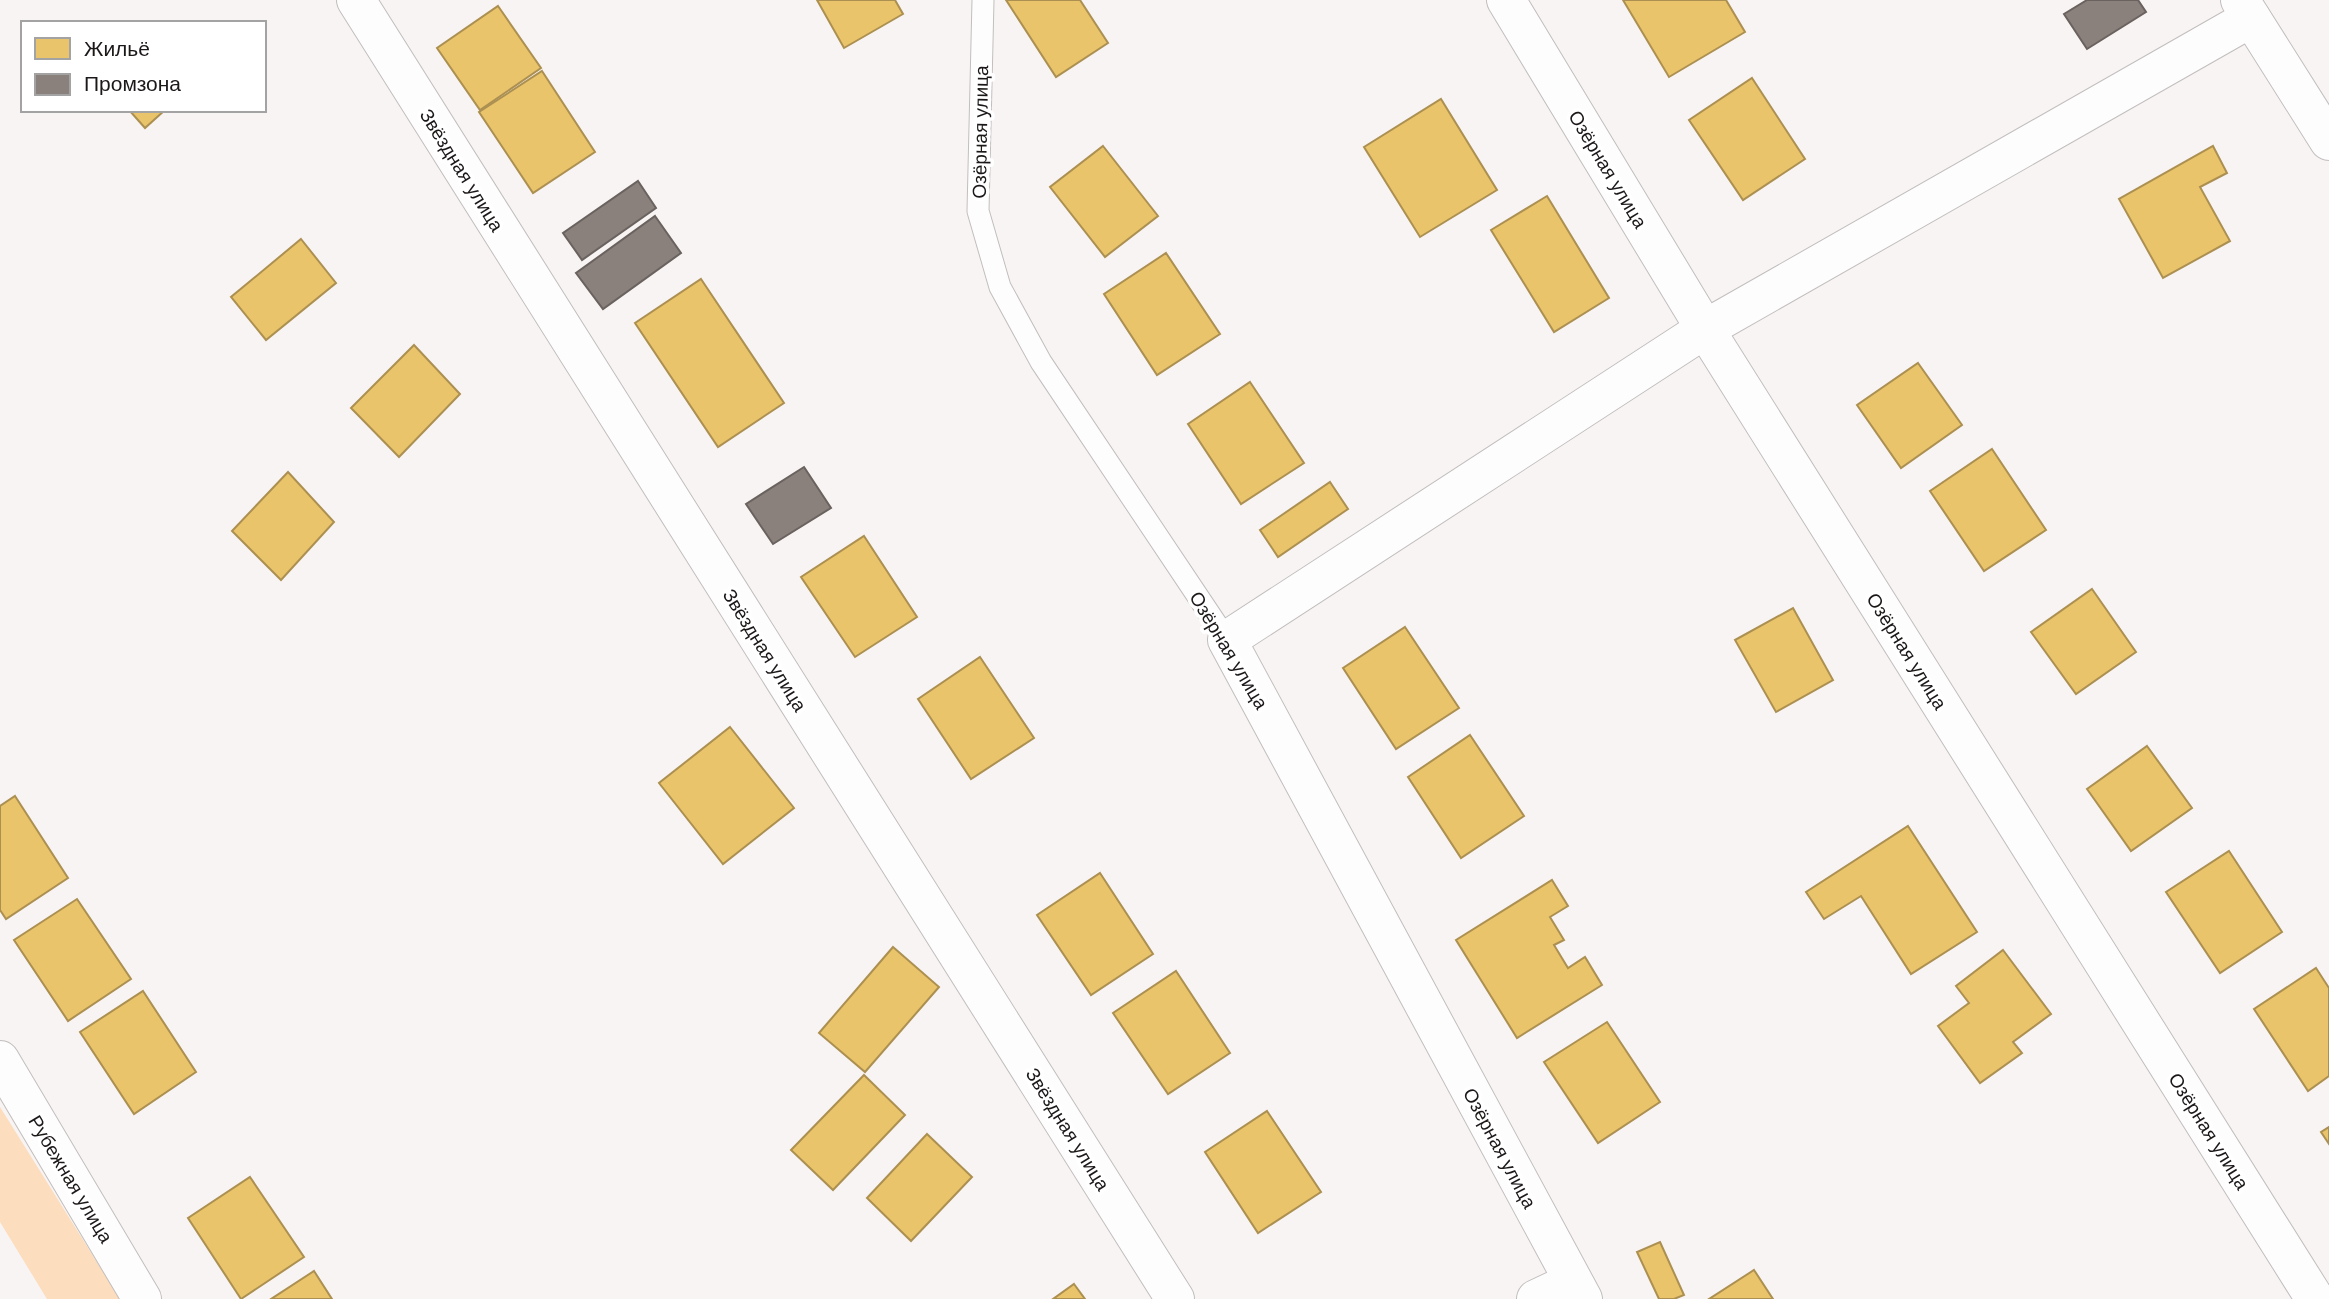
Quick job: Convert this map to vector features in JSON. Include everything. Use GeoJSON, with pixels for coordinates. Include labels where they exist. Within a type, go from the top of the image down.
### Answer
{"type":"FeatureCollection","features":[{"type":"Feature","properties":{"kind":"street","name":"Звёздная улица"},"geometry":{"type":"LineString","coordinates":[[356,0],[1175,1299]]}},
{"type":"Feature","properties":{"kind":"street","name":"Озёрная улица"},"geometry":{"type":"LineString","coordinates":[[1506,0],[1705,329],[2315,1299]]}},
{"type":"Feature","properties":{"kind":"street"},"geometry":{"type":"LineString","coordinates":[[1227,640],[1705,329],[2246,9],[2329,141]]}},
{"type":"Feature","properties":{"kind":"street","name":"Озёрная улица"},"geometry":{"type":"LineString","coordinates":[[1227,640],[1578,1290]]}},
{"type":"Feature","properties":{"kind":"street","name":"Рубежная улица"},"geometry":{"type":"LineString","coordinates":[[0,1060],[142,1299]]}},
{"type":"Feature","properties":{"kind":"street"},"geometry":{"type":"LineString","coordinates":[[1536,1299],[1578,1290]]}},
{"type":"Feature","properties":{"kind":"lane","name":"Озёрная улица"},"geometry":{"type":"LineString","coordinates":[[983,0],[978,211],[1000,287],[1041,362],[1227,640]]}},
{"type":"Feature","properties":{"kind":"shaded area"},"geometry":{"type":"Polygon","coordinates":[[[0,1107],[120,1299],[47,1299],[0,1222],[0,1107]]]}},
{"type":"Feature","properties":{"kind":"building: Жильё"},"geometry":{"type":"Polygon","coordinates":[[[817,0],[895,0],[903,14],[844,48],[817,0]]]}},
{"type":"Feature","properties":{"kind":"building: Жильё"},"geometry":{"type":"Polygon","coordinates":[[[1006,0],[1080,0],[1108,43],[1056,77],[1006,0]]]}},
{"type":"Feature","properties":{"kind":"building: Жильё"},"geometry":{"type":"Polygon","coordinates":[[[1623,0],[1726,0],[1745,32],[1669,77],[1623,0]]]}},
{"type":"Feature","properties":{"kind":"building: Жильё"},"geometry":{"type":"Polygon","coordinates":[[[498,6],[541,68],[480,110],[437,48],[498,6]]]}},
{"type":"Feature","properties":{"kind":"building: Жильё"},"geometry":{"type":"Polygon","coordinates":[[[542,71],[595,152],[533,193],[479,112],[542,71]]]}},
{"type":"Feature","properties":{"kind":"building: Жильё"},"geometry":{"type":"Polygon","coordinates":[[[1752,78],[1805,159],[1743,200],[1689,120],[1752,78]]]}},
{"type":"Feature","properties":{"kind":"building: Жильё"},"geometry":{"type":"Polygon","coordinates":[[[1441,99],[1497,190],[1420,237],[1364,147],[1441,99]]]}},
{"type":"Feature","properties":{"kind":"building: Жильё"},"geometry":{"type":"Polygon","coordinates":[[[131,112],[163,112],[145,128],[131,112]]]}},
{"type":"Feature","properties":{"kind":"building: Жильё"},"geometry":{"type":"Polygon","coordinates":[[[1103,146],[1158,216],[1105,257],[1050,187],[1103,146]]]}},
{"type":"Feature","properties":{"kind":"building: Жильё"},"geometry":{"type":"Polygon","coordinates":[[[2213,146],[2227,173],[2200,187],[2230,241],[2163,278],[2119,199],[2213,146]]]}},
{"type":"Feature","properties":{"kind":"building: Жильё"},"geometry":{"type":"Polygon","coordinates":[[[1547,196],[1609,298],[1554,332],[1491,230],[1547,196]]]}},
{"type":"Feature","properties":{"kind":"building: Жильё"},"geometry":{"type":"Polygon","coordinates":[[[301,239],[336,283],[266,340],[231,297],[301,239]]]}},
{"type":"Feature","properties":{"kind":"building: Жильё"},"geometry":{"type":"Polygon","coordinates":[[[1166,253],[1220,334],[1157,375],[1104,294],[1166,253]]]}},
{"type":"Feature","properties":{"kind":"building: Жильё"},"geometry":{"type":"Polygon","coordinates":[[[701,279],[784,403],[718,447],[635,323],[701,279]]]}},
{"type":"Feature","properties":{"kind":"building: Жильё"},"geometry":{"type":"Polygon","coordinates":[[[414,345],[460,394],[399,457],[351,408],[414,345]]]}},
{"type":"Feature","properties":{"kind":"building: Жильё"},"geometry":{"type":"Polygon","coordinates":[[[1918,363],[1962,425],[1901,468],[1857,405],[1918,363]]]}},
{"type":"Feature","properties":{"kind":"building: Жильё"},"geometry":{"type":"Polygon","coordinates":[[[1250,382],[1304,463],[1241,504],[1188,424],[1250,382]]]}},
{"type":"Feature","properties":{"kind":"building: Жильё"},"geometry":{"type":"Polygon","coordinates":[[[1992,449],[2046,530],[1984,571],[1930,491],[1992,449]]]}},
{"type":"Feature","properties":{"kind":"building: Жильё"},"geometry":{"type":"Polygon","coordinates":[[[288,472],[334,522],[281,580],[232,531],[288,472]]]}},
{"type":"Feature","properties":{"kind":"building: Жильё"},"geometry":{"type":"Polygon","coordinates":[[[1330,482],[1348,509],[1278,557],[1260,530],[1330,482]]]}},
{"type":"Feature","properties":{"kind":"building: Жильё"},"geometry":{"type":"Polygon","coordinates":[[[864,536],[917,617],[855,657],[801,577],[864,536]]]}},
{"type":"Feature","properties":{"kind":"building: Жильё"},"geometry":{"type":"Polygon","coordinates":[[[2092,589],[2136,652],[2076,694],[2031,632],[2092,589]]]}},
{"type":"Feature","properties":{"kind":"building: Жильё"},"geometry":{"type":"Polygon","coordinates":[[[1793,608],[1833,680],[1776,712],[1735,640],[1793,608]]]}},
{"type":"Feature","properties":{"kind":"building: Жильё"},"geometry":{"type":"Polygon","coordinates":[[[1405,627],[1459,708],[1396,749],[1343,668],[1405,627]]]}},
{"type":"Feature","properties":{"kind":"building: Жильё"},"geometry":{"type":"Polygon","coordinates":[[[980,657],[1034,738],[971,779],[918,699],[980,657]]]}},
{"type":"Feature","properties":{"kind":"building: Жильё"},"geometry":{"type":"Polygon","coordinates":[[[730,727],[794,808],[723,864],[659,783],[730,727]]]}},
{"type":"Feature","properties":{"kind":"building: Жильё"},"geometry":{"type":"Polygon","coordinates":[[[1470,735],[1524,816],[1461,858],[1408,777],[1470,735]]]}},
{"type":"Feature","properties":{"kind":"building: Жильё"},"geometry":{"type":"Polygon","coordinates":[[[2147,746],[2192,808],[2131,851],[2087,789],[2147,746]]]}},
{"type":"Feature","properties":{"kind":"building: Жильё"},"geometry":{"type":"Polygon","coordinates":[[[15,796],[68,878],[6,919],[0,910],[0,806],[15,796]]]}},
{"type":"Feature","properties":{"kind":"building: Жильё"},"geometry":{"type":"Polygon","coordinates":[[[1908,826],[1977,932],[1911,974],[1861,896],[1824,919],[1806,892],[1908,826]]]}},
{"type":"Feature","properties":{"kind":"building: Жильё"},"geometry":{"type":"Polygon","coordinates":[[[2229,851],[2282,932],[2220,973],[2166,892],[2229,851]]]}},
{"type":"Feature","properties":{"kind":"building: Жильё"},"geometry":{"type":"Polygon","coordinates":[[[1100,873],[1153,954],[1091,995],[1037,915],[1100,873]]]}},
{"type":"Feature","properties":{"kind":"building: Жильё"},"geometry":{"type":"Polygon","coordinates":[[[1552,880],[1568,906],[1550,917],[1564,940],[1554,945],[1568,968],[1585,957],[1602,985],[1517,1038],[1456,940],[1552,880]]]}},
{"type":"Feature","properties":{"kind":"building: Жильё"},"geometry":{"type":"Polygon","coordinates":[[[77,899],[131,979],[68,1021],[14,940],[77,899]]]}},
{"type":"Feature","properties":{"kind":"building: Жильё"},"geometry":{"type":"Polygon","coordinates":[[[893,947],[939,987],[865,1072],[819,1033],[893,947]]]}},
{"type":"Feature","properties":{"kind":"building: Жильё"},"geometry":{"type":"Polygon","coordinates":[[[2003,950],[2051,1014],[2013,1042],[2022,1053],[1980,1083],[1938,1026],[1969,1003],[1956,986],[2003,950]]]}},
{"type":"Feature","properties":{"kind":"building: Жильё"},"geometry":{"type":"Polygon","coordinates":[[[2316,968],[2329,988],[2329,1076],[2308,1091],[2254,1009],[2316,968]]]}},
{"type":"Feature","properties":{"kind":"building: Жильё"},"geometry":{"type":"Polygon","coordinates":[[[1176,971],[1230,1053],[1168,1094],[1113,1013],[1176,971]]]}},
{"type":"Feature","properties":{"kind":"building: Жильё"},"geometry":{"type":"Polygon","coordinates":[[[143,991],[196,1072],[134,1114],[80,1032],[143,991]]]}},
{"type":"Feature","properties":{"kind":"building: Жильё"},"geometry":{"type":"Polygon","coordinates":[[[1607,1022],[1660,1102],[1598,1143],[1544,1062],[1607,1022]]]}},
{"type":"Feature","properties":{"kind":"building: Жильё"},"geometry":{"type":"Polygon","coordinates":[[[864,1075],[905,1115],[833,1190],[791,1150],[864,1075]]]}},
{"type":"Feature","properties":{"kind":"building: Жильё"},"geometry":{"type":"Polygon","coordinates":[[[1267,1111],[1321,1192],[1258,1233],[1205,1152],[1267,1111]]]}},
{"type":"Feature","properties":{"kind":"building: Жильё"},"geometry":{"type":"Polygon","coordinates":[[[2329,1127],[2329,1144],[2321,1132],[2329,1127]]]}},
{"type":"Feature","properties":{"kind":"building: Жильё"},"geometry":{"type":"Polygon","coordinates":[[[927,1134],[972,1177],[911,1241],[867,1198],[927,1134]]]}},
{"type":"Feature","properties":{"kind":"building: Жильё"},"geometry":{"type":"Polygon","coordinates":[[[250,1177],[304,1257],[241,1299],[188,1218],[250,1177]]]}},
{"type":"Feature","properties":{"kind":"building: Жильё"},"geometry":{"type":"Polygon","coordinates":[[[1660,1242],[1684,1295],[1674,1299],[1659,1299],[1637,1252],[1660,1242]]]}},
{"type":"Feature","properties":{"kind":"building: Жильё"},"geometry":{"type":"Polygon","coordinates":[[[1754,1270],[1773,1299],[1709,1299],[1754,1270]]]}},
{"type":"Feature","properties":{"kind":"building: Жильё"},"geometry":{"type":"Polygon","coordinates":[[[314,1271],[332,1299],[271,1299],[314,1271]]]}},
{"type":"Feature","properties":{"kind":"building: Жильё"},"geometry":{"type":"Polygon","coordinates":[[[1074,1284],[1085,1299],[1053,1299],[1074,1284]]]}},
{"type":"Feature","properties":{"kind":"building: Промзона"},"geometry":{"type":"Polygon","coordinates":[[[2087,0],[2138,0],[2146,12],[2087,49],[2064,14],[2087,0]]]}},
{"type":"Feature","properties":{"kind":"building: Промзона"},"geometry":{"type":"Polygon","coordinates":[[[638,181],[656,208],[582,260],[563,233],[638,181]]]}},
{"type":"Feature","properties":{"kind":"building: Промзона"},"geometry":{"type":"Polygon","coordinates":[[[655,216],[681,253],[603,309],[576,273],[655,216]]]}},
{"type":"Feature","properties":{"kind":"building: Промзона"},"geometry":{"type":"Polygon","coordinates":[[[804,467],[831,508],[773,544],[746,504],[804,467]]]}}]}
